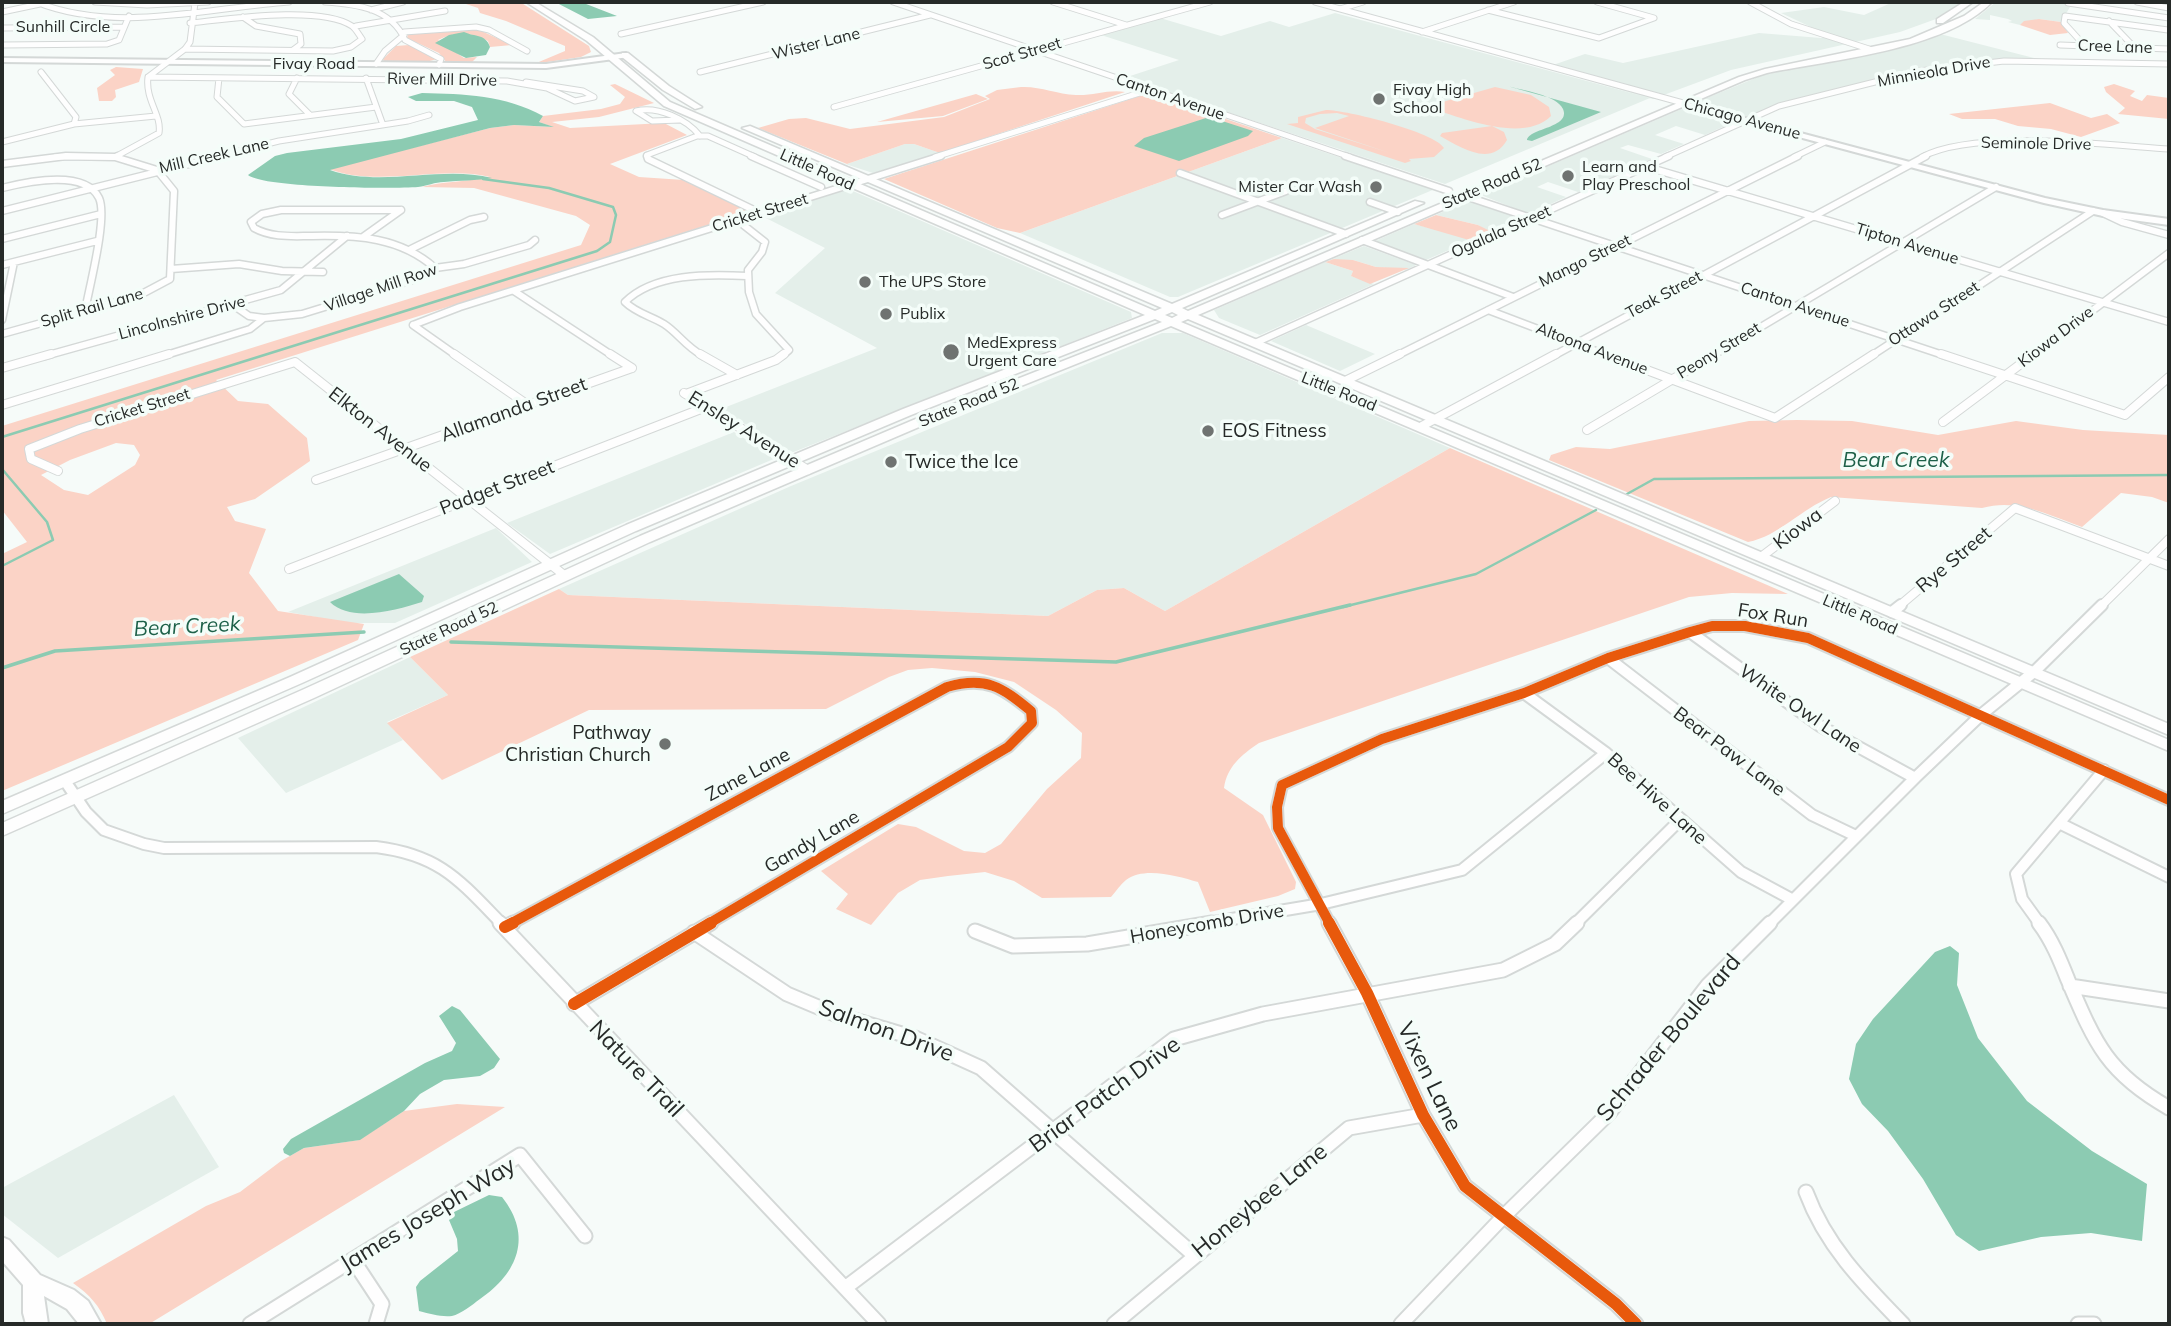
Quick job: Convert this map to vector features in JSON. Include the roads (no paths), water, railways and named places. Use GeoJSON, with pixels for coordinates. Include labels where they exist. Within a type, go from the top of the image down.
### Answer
{"type":"FeatureCollection","features":[{"type":"Feature","properties":{"kind":"main road","name":"Little Road"},"geometry":{"type":"LineString","coordinates":[[530,2],[614,57],[649,91],[667,104],[850,185],[1157,314]]}},
{"type":"Feature","properties":{"kind":"main road","name":"Little Road"},"geometry":{"type":"LineString","coordinates":[[548,2],[612,43],[683,100],[1345,381],[1429,423],[1761,557],[2169,730]]}},
{"type":"Feature","properties":{"kind":"main road","name":"State Road 52"},"geometry":{"type":"LineString","coordinates":[[2,830],[309,694],[564,575],[1181,313],[1362,240],[1399,218],[1450,196],[1449,191],[1666,99],[1748,68],[1917,30],[1956,12],[1969,2]]}},
{"type":"Feature","properties":{"kind":"main road","name":"State Road 52"},"geometry":{"type":"LineString","coordinates":[[2,808],[296,680],[549,563],[977,385],[1157,314],[1181,313],[1226,290],[1240,279],[1346,234],[1465,196],[1762,72],[1932,34],[1972,15],[1988,2]]}},
{"type":"Feature","properties":{"kind":"main road"},"geometry":{"type":"LineString","coordinates":[[1956,12],[1972,15]]}},
{"type":"Feature","properties":{"kind":"main road"},"geometry":{"type":"LineString","coordinates":[[1465,196],[1466,189],[1504,172],[1506,167]]}},
{"type":"Feature","properties":{"kind":"main road"},"geometry":{"type":"LineString","coordinates":[[1310,262],[1316,256],[1344,242],[1348,238],[1346,234],[1375,234]]}},
{"type":"Feature","properties":{"kind":"main road","name":"Little Road"},"geometry":{"type":"LineString","coordinates":[[1181,313],[2169,746]]}},
{"type":"Feature","properties":{"kind":"main road"},"geometry":{"type":"LineString","coordinates":[[996,392],[993,387],[1039,367],[1047,358]]}},
{"type":"Feature","properties":{"kind":"main road"},"geometry":{"type":"LineString","coordinates":[[927,420],[940,409],[978,392],[980,389],[977,385]]}},
{"type":"Feature","properties":{"kind":"street"},"geometry":{"type":"LineString","coordinates":[[95,2],[147,5],[208,2]]}},
{"type":"Feature","properties":{"kind":"street"},"geometry":{"type":"LineString","coordinates":[[2,12],[38,3],[71,13],[129,16],[192,13],[289,2]]}},
{"type":"Feature","properties":{"kind":"street"},"geometry":{"type":"LineString","coordinates":[[329,2],[371,10],[395,20],[404,33],[405,40],[436,54],[441,59],[439,65]]}},
{"type":"Feature","properties":{"kind":"street"},"geometry":{"type":"LineString","coordinates":[[371,10],[403,2]]}},
{"type":"Feature","properties":{"kind":"street"},"geometry":{"type":"LineString","coordinates":[[621,34],[763,2]]}},
{"type":"Feature","properties":{"kind":"street","name":"Canton Avenue"},"geometry":{"type":"LineString","coordinates":[[893,2],[1449,191]]}},
{"type":"Feature","properties":{"kind":"street"},"geometry":{"type":"LineString","coordinates":[[1053,2],[1127,25]]}},
{"type":"Feature","properties":{"kind":"street","name":"Scot Street"},"geometry":{"type":"LineString","coordinates":[[834,107],[1210,2]]}},
{"type":"Feature","properties":{"kind":"street","name":"Chicago Avenue"},"geometry":{"type":"LineString","coordinates":[[1315,2],[1825,142],[2097,212],[2122,222],[2169,234]]}},
{"type":"Feature","properties":{"kind":"street"},"geometry":{"type":"LineString","coordinates":[[1340,9],[1363,2]]}},
{"type":"Feature","properties":{"kind":"street"},"geometry":{"type":"LineString","coordinates":[[1422,32],[1514,2]]}},
{"type":"Feature","properties":{"kind":"street"},"geometry":{"type":"LineString","coordinates":[[1488,10],[1599,37],[1654,18],[1597,2]]}},
{"type":"Feature","properties":{"kind":"street"},"geometry":{"type":"LineString","coordinates":[[1750,2],[1791,24],[1869,49]]}},
{"type":"Feature","properties":{"kind":"street"},"geometry":{"type":"LineString","coordinates":[[2137,2],[2169,8]]}},
{"type":"Feature","properties":{"kind":"street"},"geometry":{"type":"LineString","coordinates":[[115,157],[159,133],[161,122],[149,96],[148,76],[185,49],[190,42],[190,23],[195,3]]}},
{"type":"Feature","properties":{"kind":"street"},"geometry":{"type":"LineString","coordinates":[[2068,3],[2169,18]]}},
{"type":"Feature","properties":{"kind":"street"},"geometry":{"type":"LineString","coordinates":[[356,26],[445,11]]}},
{"type":"Feature","properties":{"kind":"street"},"geometry":{"type":"LineString","coordinates":[[185,49],[333,51],[355,46],[362,39],[352,23],[317,13],[297,12],[190,23]]}},
{"type":"Feature","properties":{"kind":"street","name":"Wister Lane"},"geometry":{"type":"LineString","coordinates":[[700,72],[931,15]]}},
{"type":"Feature","properties":{"kind":"street"},"geometry":{"type":"LineString","coordinates":[[2,45],[107,44],[119,40],[129,16]]}},
{"type":"Feature","properties":{"kind":"street"},"geometry":{"type":"LineString","coordinates":[[2085,46],[2064,23],[2065,16],[2169,29]]}},
{"type":"Feature","properties":{"kind":"street"},"geometry":{"type":"LineString","coordinates":[[243,17],[256,26],[300,34],[301,44],[293,51]]}},
{"type":"Feature","properties":{"kind":"street"},"geometry":{"type":"LineString","coordinates":[[2109,21],[2134,47]]}},
{"type":"Feature","properties":{"kind":"street","name":"Sunhill Circle"},"geometry":{"type":"LineString","coordinates":[[2,28],[124,27]]}},
{"type":"Feature","properties":{"kind":"street"},"geometry":{"type":"LineString","coordinates":[[376,64],[404,33],[476,27],[489,30],[527,51]]}},
{"type":"Feature","properties":{"kind":"street","name":"Cree Lane"},"geometry":{"type":"LineString","coordinates":[[2060,45],[2169,48]]}},
{"type":"Feature","properties":{"kind":"street","name":"Fivay Road"},"geometry":{"type":"LineString","coordinates":[[2,60],[546,66],[626,55]]}},
{"type":"Feature","properties":{"kind":"street","name":"Minnieola Drive"},"geometry":{"type":"LineString","coordinates":[[1746,120],[1812,97],[1951,67],[2001,61],[2052,60],[2169,64]]}},
{"type":"Feature","properties":{"kind":"street"},"geometry":{"type":"LineString","coordinates":[[41,72],[76,117],[74,124]]}},
{"type":"Feature","properties":{"kind":"street","name":"River Mill Drive"},"geometry":{"type":"LineString","coordinates":[[148,76],[526,82],[583,91],[594,97],[575,101],[526,82]]}},
{"type":"Feature","properties":{"kind":"street"},"geometry":{"type":"LineString","coordinates":[[219,78],[217,97],[241,122],[259,124],[376,107]]}},
{"type":"Feature","properties":{"kind":"street"},"geometry":{"type":"LineString","coordinates":[[297,78],[289,94],[310,116]]}},
{"type":"Feature","properties":{"kind":"street"},"geometry":{"type":"LineString","coordinates":[[366,78],[383,125]]}},
{"type":"Feature","properties":{"kind":"street","name":"Cricket Street"},"geometry":{"type":"LineString","coordinates":[[528,405],[413,325],[1149,90]]}},
{"type":"Feature","properties":{"kind":"street"},"geometry":{"type":"LineString","coordinates":[[680,120],[652,121],[636,111],[650,108],[680,120],[694,126],[700,136]]}},
{"type":"Feature","properties":{"kind":"street","name":"Mill Creek Lane"},"geometry":{"type":"LineString","coordinates":[[2,211],[279,141],[429,115]]}},
{"type":"Feature","properties":{"kind":"street"},"geometry":{"type":"LineString","coordinates":[[2,142],[74,124],[156,116]]}},
{"type":"Feature","properties":{"kind":"street","name":"Ogalala Street"},"geometry":{"type":"LineString","coordinates":[[1255,344],[1746,120]]}},
{"type":"Feature","properties":{"kind":"street"},"geometry":{"type":"LineString","coordinates":[[760,213],[646,157],[651,152],[700,136],[712,137],[821,187]]}},
{"type":"Feature","properties":{"kind":"street","name":"Mango Street"},"geometry":{"type":"LineString","coordinates":[[1345,381],[1825,142]]}},
{"type":"Feature","properties":{"kind":"street","name":"Seminole Drive"},"geometry":{"type":"LineString","coordinates":[[1907,164],[1936,150],[1968,144],[2015,142],[2169,149]]}},
{"type":"Feature","properties":{"kind":"street"},"geometry":{"type":"LineString","coordinates":[[766,161],[784,156]]}},
{"type":"Feature","properties":{"kind":"street"},"geometry":{"type":"LineString","coordinates":[[2,164],[57,157],[115,157],[157,170],[174,191],[171,269],[220,264],[323,272]]}},
{"type":"Feature","properties":{"kind":"street","name":"Teak Street"},"geometry":{"type":"LineString","coordinates":[[1429,423],[1907,164]]}},
{"type":"Feature","properties":{"kind":"street","name":"Tipton Avenue"},"geometry":{"type":"LineString","coordinates":[[1644,166],[2169,322]]}},
{"type":"Feature","properties":{"kind":"street"},"geometry":{"type":"LineString","coordinates":[[1180,173],[1346,234]]}},
{"type":"Feature","properties":{"kind":"street"},"geometry":{"type":"LineString","coordinates":[[2,188],[48,180],[69,181],[89,188],[99,198],[101,214],[85,311]]}},
{"type":"Feature","properties":{"kind":"street","name":"Peony Street"},"geometry":{"type":"LineString","coordinates":[[1587,430],[1996,187]]}},
{"type":"Feature","properties":{"kind":"street"},"geometry":{"type":"LineString","coordinates":[[1222,215],[1286,191]]}},
{"type":"Feature","properties":{"kind":"street","name":"Canton Avenue"},"geometry":{"type":"LineString","coordinates":[[1465,196],[2124,415],[2169,377]]}},
{"type":"Feature","properties":{"kind":"street"},"geometry":{"type":"LineString","coordinates":[[1370,202],[1399,218]]}},
{"type":"Feature","properties":{"kind":"street"},"geometry":{"type":"LineString","coordinates":[[363,237],[401,210],[281,210],[252,219],[252,225],[268,234],[363,237],[411,249],[423,255],[435,268]]}},
{"type":"Feature","properties":{"kind":"street"},"geometry":{"type":"LineString","coordinates":[[2097,212],[2169,222]]}},
{"type":"Feature","properties":{"kind":"street","name":"Ottawa Street"},"geometry":{"type":"LineString","coordinates":[[1775,418],[1999,272],[2097,212]]}},
{"type":"Feature","properties":{"kind":"street"},"geometry":{"type":"LineString","coordinates":[[2,239],[101,214]]}},
{"type":"Feature","properties":{"kind":"street"},"geometry":{"type":"LineString","coordinates":[[411,249],[470,220],[484,217]]}},
{"type":"Feature","properties":{"kind":"street"},"geometry":{"type":"LineString","coordinates":[[737,220],[765,242],[764,251],[749,269],[747,276],[752,309],[757,319],[786,344],[789,350],[782,357],[737,375],[686,346],[666,325],[631,308],[625,302],[631,294],[662,282],[727,275],[747,276]]}},
{"type":"Feature","properties":{"kind":"street","name":"Lincolnshire Drive"},"geometry":{"type":"LineString","coordinates":[[2,368],[194,312],[233,305],[281,290],[346,236]]}},
{"type":"Feature","properties":{"kind":"street","name":"Village Mill Row"},"geometry":{"type":"LineString","coordinates":[[233,305],[249,316],[264,318],[302,314],[416,279],[435,268],[464,264],[529,245],[535,240]]}},
{"type":"Feature","properties":{"kind":"street"},"geometry":{"type":"LineString","coordinates":[[1362,240],[1513,297]]}},
{"type":"Feature","properties":{"kind":"street"},"geometry":{"type":"LineString","coordinates":[[2,265],[97,241]]}},
{"type":"Feature","properties":{"kind":"street","name":"Kiowa Drive"},"geometry":{"type":"LineString","coordinates":[[1943,422],[2169,253]]}},
{"type":"Feature","properties":{"kind":"street"},"geometry":{"type":"LineString","coordinates":[[2,320],[14,262]]}},
{"type":"Feature","properties":{"kind":"street","name":"Split Rail Lane"},"geometry":{"type":"LineString","coordinates":[[2,334],[157,288],[170,279],[171,269]]}},
{"type":"Feature","properties":{"kind":"street","name":"Allamanda Street"},"geometry":{"type":"LineString","coordinates":[[316,480],[632,368],[514,291]]}},
{"type":"Feature","properties":{"kind":"street","name":"Altoona Avenue"},"geometry":{"type":"LineString","coordinates":[[1488,310],[1775,418]]}},
{"type":"Feature","properties":{"kind":"street","name":"Village Mill Row"},"geometry":{"type":"LineString","coordinates":[[2,405],[250,329],[263,322],[264,318]]}},
{"type":"Feature","properties":{"kind":"street","name":"Cricket Street"},"geometry":{"type":"LineString","coordinates":[[58,471],[31,459],[29,449],[66,432],[164,403],[241,376],[295,362]]}},
{"type":"Feature","properties":{"kind":"street","name":"Elkton Avenue"},"geometry":{"type":"LineString","coordinates":[[295,362],[564,575]]}},
{"type":"Feature","properties":{"kind":"street","name":"Ensley Avenue"},"geometry":{"type":"LineString","coordinates":[[737,375],[683,393],[808,470]]}},
{"type":"Feature","properties":{"kind":"street","name":"Padget Street"},"geometry":{"type":"LineString","coordinates":[[289,569],[706,407]]}},
{"type":"Feature","properties":{"kind":"street","name":"Kiowa"},"geometry":{"type":"LineString","coordinates":[[1761,557],[1835,501]]}},
{"type":"Feature","properties":{"kind":"street","name":"Rye Street"},"geometry":{"type":"LineString","coordinates":[[1892,612],[2015,508],[2149,558]]}},
{"type":"Feature","properties":{"kind":"street","name":"Schrader Boulevard"},"geometry":{"type":"LineString","coordinates":[[1401,1324],[1504,1216],[1609,1113],[1708,985],[1915,778],[1982,714],[2018,682],[2035,671],[2169,539]]}},
{"type":"Feature","properties":{"kind":"street"},"geometry":{"type":"LineString","coordinates":[[2149,558],[2169,566]]}},
{"type":"Feature","properties":{"kind":"street","name":"Fox Run"},"geometry":{"type":"LineString","coordinates":[[1282,785],[1382,739],[1524,693],[1608,658],[1712,626],[1745,626],[1808,638],[2169,800]]}},
{"type":"Feature","properties":{"kind":"street","name":"White Owl Lane"},"geometry":{"type":"LineString","coordinates":[[1690,632],[1820,726],[1866,754],[1915,778]]}},
{"type":"Feature","properties":{"kind":"street","name":"Bear Paw Lane"},"geometry":{"type":"LineString","coordinates":[[1608,658],[1795,802],[1812,814],[1856,836]]}},
{"type":"Feature","properties":{"kind":"street","name":"Zane Lane"},"geometry":{"type":"LineString","coordinates":[[505,927],[947,687],[965,681],[984,681],[1013,696]]}},
{"type":"Feature","properties":{"kind":"street","name":"Bee Hive Lane"},"geometry":{"type":"LineString","coordinates":[[1524,693],[1606,753],[1741,872],[1793,900]]}},
{"type":"Feature","properties":{"kind":"street","name":"Gandy Lane"},"geometry":{"type":"LineString","coordinates":[[574,1004],[1008,747],[1024,734],[1032,723],[1031,711],[1013,696]]}},
{"type":"Feature","properties":{"kind":"street","name":"Honeycomb Drive"},"geometry":{"type":"LineString","coordinates":[[975,931],[1013,946],[1087,944],[1321,904],[1462,870],[1606,753]]}},
{"type":"Feature","properties":{"kind":"street"},"geometry":{"type":"LineString","coordinates":[[2104,770],[2016,874],[2016,888],[2026,909],[2048,934],[2096,1045],[2113,1071],[2140,1094],[2169,1108]]}},
{"type":"Feature","properties":{"kind":"street","name":"Nature Trail"},"geometry":{"type":"LineString","coordinates":[[65,781],[93,821],[109,834],[164,848],[376,847],[407,850],[454,875],[878,1324]]}},
{"type":"Feature","properties":{"kind":"street","name":"Vixen Lane"},"geometry":{"type":"LineString","coordinates":[[1282,785],[1278,807],[1279,828],[1367,993],[1423,1115],[1465,1186],[1616,1304],[1636,1324]]}},
{"type":"Feature","properties":{"kind":"street","name":"Briar Patch Drive"},"geometry":{"type":"LineString","coordinates":[[845,1288],[1174,1038],[1263,1014],[1503,970],[1555,944],[1680,820]]}},
{"type":"Feature","properties":{"kind":"street"},"geometry":{"type":"LineString","coordinates":[[2059,823],[2169,877]]}},
{"type":"Feature","properties":{"kind":"street","name":"Salmon Drive"},"geometry":{"type":"LineString","coordinates":[[694,932],[740,965],[787,993],[838,1016],[915,1038],[982,1068],[1194,1255]]}},
{"type":"Feature","properties":{"kind":"street"},"geometry":{"type":"LineString","coordinates":[[2070,986],[2169,1001]]}},
{"type":"Feature","properties":{"kind":"street","name":"Honeybee Lane"},"geometry":{"type":"LineString","coordinates":[[1114,1324],[1349,1128],[1423,1115]]}},
{"type":"Feature","properties":{"kind":"street","name":"James Joseph Way"},"geometry":{"type":"LineString","coordinates":[[250,1324],[520,1155],[585,1236]]}},
{"type":"Feature","properties":{"kind":"street"},"geometry":{"type":"LineString","coordinates":[[1805,1192],[1813,1217],[1859,1278],[1903,1324]]}},
{"type":"Feature","properties":{"kind":"street"},"geometry":{"type":"LineString","coordinates":[[2,1246],[33,1282],[68,1297],[86,1312],[90,1324]]}},
{"type":"Feature","properties":{"kind":"street"},"geometry":{"type":"LineString","coordinates":[[353,1260],[382,1304],[376,1324]]}},
{"type":"Feature","properties":{"kind":"street"},"geometry":{"type":"LineString","coordinates":[[33,1282],[37,1324]]}},
{"type":"Feature","properties":{"kind":"street"},"geometry":{"type":"LineString","coordinates":[[2078,1324],[2094,1324]]}},
{"type":"Feature","properties":{"kind":"waterway"},"geometry":{"type":"LineString","coordinates":[[2,437],[597,251],[610,242],[616,215],[613,207],[549,188],[483,179]]}},
{"type":"Feature","properties":{"kind":"waterway"},"geometry":{"type":"LineString","coordinates":[[2,469],[47,522],[53,540],[2,566]]}},
{"type":"Feature","properties":{"kind":"waterway","name":"Bear Creek"},"geometry":{"type":"LineString","coordinates":[[1627,494],[1654,479],[2169,475]]}},
{"type":"Feature","properties":{"kind":"waterway"},"geometry":{"type":"LineString","coordinates":[[1343,607],[1476,574],[1596,510]]}},
{"type":"Feature","properties":{"kind":"waterway"},"geometry":{"type":"LineString","coordinates":[[451,642],[1116,662],[1350,605]]}},
{"type":"Feature","properties":{"kind":"waterway","name":"Bear Creek"},"geometry":{"type":"LineString","coordinates":[[2,668],[55,651],[364,632]]}},
{"type":"Feature","properties":{"kind":"place","name":"Fivay High School"},"geometry":{"type":"Point","coordinates":[1379,99]}},
{"type":"Feature","properties":{"kind":"place","name":"Learn and Play Preschool"},"geometry":{"type":"Point","coordinates":[1568,176]}},
{"type":"Feature","properties":{"kind":"place","name":"Mister Car Wash"},"geometry":{"type":"Point","coordinates":[1376,187]}},
{"type":"Feature","properties":{"kind":"place","name":"The UPS Store"},"geometry":{"type":"Point","coordinates":[865,282]}},
{"type":"Feature","properties":{"kind":"place","name":"Publix"},"geometry":{"type":"Point","coordinates":[886,314]}},
{"type":"Feature","properties":{"kind":"place","name":"MedExpress Urgent Care"},"geometry":{"type":"Point","coordinates":[951,352]}},
{"type":"Feature","properties":{"kind":"place","name":"EOS Fitness"},"geometry":{"type":"Point","coordinates":[1208,431]}},
{"type":"Feature","properties":{"kind":"place","name":"Twice the Ice"},"geometry":{"type":"Point","coordinates":[891,462]}},
{"type":"Feature","properties":{"kind":"place","name":"Pathway Christian Church"},"geometry":{"type":"Point","coordinates":[665,744]}}]}
